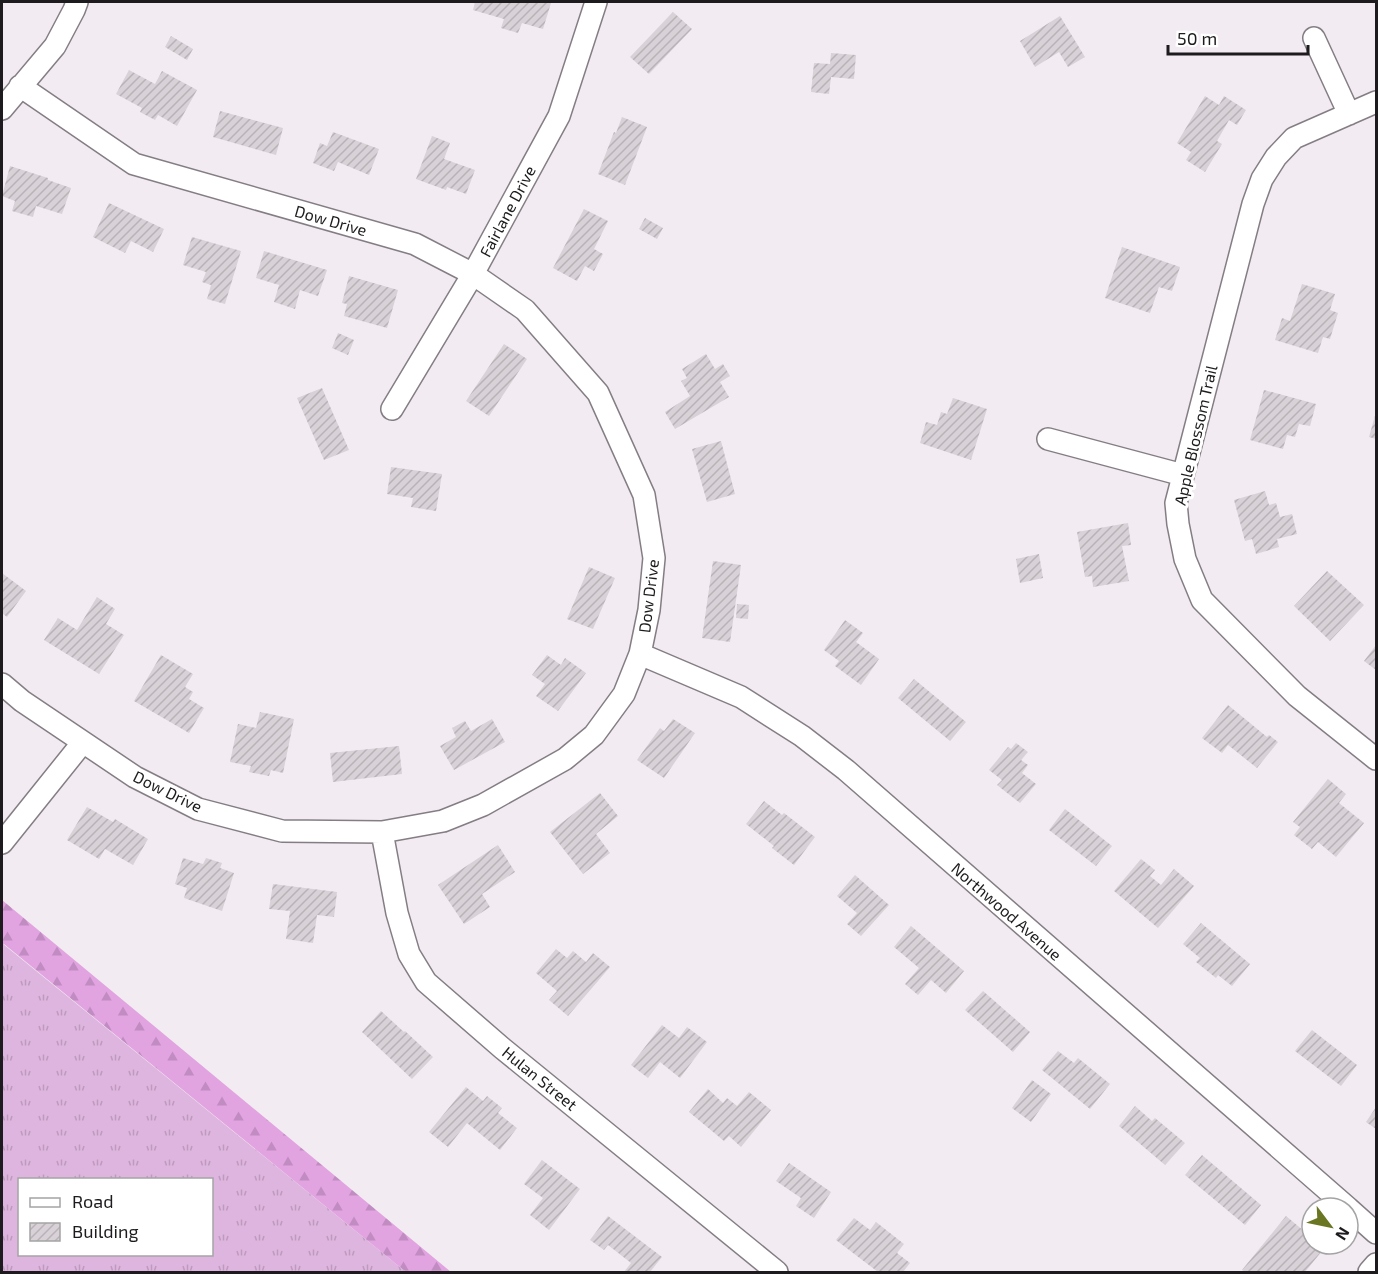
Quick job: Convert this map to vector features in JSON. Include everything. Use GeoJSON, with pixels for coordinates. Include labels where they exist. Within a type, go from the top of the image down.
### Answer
{"type":"FeatureCollection","features":[{"type":"Feature","properties":{"kind":"street"},"geometry":{"type":"LineString","coordinates":[[2,109],[55,46],[77,2]]}},
{"type":"Feature","properties":{"kind":"street","name":"Fairlane Drive"},"geometry":{"type":"LineString","coordinates":[[392,409],[473,274],[559,116],[596,2]]}},
{"type":"Feature","properties":{"kind":"street"},"geometry":{"type":"LineString","coordinates":[[1314,38],[1349,114]]}},
{"type":"Feature","properties":{"kind":"street","name":"Dow Drive"},"geometry":{"type":"LineString","coordinates":[[2,684],[22,701],[135,777],[198,808],[282,831],[382,832],[443,821],[483,806],[566,759],[594,735],[624,694],[640,654],[649,610],[654,558],[644,495],[598,393],[525,310],[473,274],[415,244],[134,164],[20,86]]}},
{"type":"Feature","properties":{"kind":"street","name":"Apple Blossom Trail"},"geometry":{"type":"LineString","coordinates":[[1377,102],[1294,138],[1276,157],[1262,179],[1252,204],[1176,503],[1185,559],[1202,600],[1297,696],[1377,759]]}},
{"type":"Feature","properties":{"kind":"street"},"geometry":{"type":"LineString","coordinates":[[1048,439],[1183,475]]}},
{"type":"Feature","properties":{"kind":"street","name":"Northwood Avenue"},"geometry":{"type":"LineString","coordinates":[[640,654],[741,697],[802,736],[846,770],[1334,1196]]}},
{"type":"Feature","properties":{"kind":"street"},"geometry":{"type":"LineString","coordinates":[[2,843],[83,742]]}},
{"type":"Feature","properties":{"kind":"street","name":"Hulan Street"},"geometry":{"type":"LineString","coordinates":[[382,832],[400,923],[409,954],[426,982],[777,1272]]}},
{"type":"Feature","properties":{"kind":"street","name":"Northwood Avenue"},"geometry":{"type":"LineString","coordinates":[[1360,1218],[1377,1233]]}},
{"type":"Feature","properties":{"kind":"street"},"geometry":{"type":"LineString","coordinates":[[1369,1272],[1377,1264]]}},
{"type":"Feature","properties":{"kind":"green space"},"geometry":{"type":"Polygon","coordinates":[[[2,900],[451,1272],[406,1272],[4,944],[2,946],[2,900]]]}},
{"type":"Feature","properties":{"kind":"green space"},"geometry":{"type":"Polygon","coordinates":[[[3,944],[406,1272],[2,1272],[3,944]]]}},
{"type":"Feature","properties":{"kind":"building"},"geometry":{"type":"Polygon","coordinates":[[[475,2],[551,3],[543,29],[522,23],[518,33],[501,28],[504,19],[473,10],[475,2]]]}},
{"type":"Feature","properties":{"kind":"building"},"geometry":{"type":"Polygon","coordinates":[[[673,12],[692,29],[649,74],[630,57],[673,12]]]}},
{"type":"Feature","properties":{"kind":"building"},"geometry":{"type":"Polygon","coordinates":[[[1060,16],[1085,57],[1068,67],[1059,52],[1035,67],[1020,41],[1060,16]]]}},
{"type":"Feature","properties":{"kind":"building"},"geometry":{"type":"Polygon","coordinates":[[[171,36],[193,49],[187,60],[165,47],[171,36]]]}},
{"type":"Feature","properties":{"kind":"building"},"geometry":{"type":"Polygon","coordinates":[[[831,53],[856,55],[854,79],[831,77],[829,94],[811,92],[814,63],[830,64],[831,53]]]}},
{"type":"Feature","properties":{"kind":"building"},"geometry":{"type":"Polygon","coordinates":[[[129,70],[155,84],[162,71],[197,90],[177,126],[158,115],[155,120],[140,112],[142,108],[116,94],[129,70]]]}},
{"type":"Feature","properties":{"kind":"building"},"geometry":{"type":"Polygon","coordinates":[[[1205,96],[1219,105],[1224,96],[1246,110],[1237,125],[1229,120],[1217,141],[1222,144],[1205,172],[1186,160],[1191,152],[1177,143],[1205,96]]]}},
{"type":"Feature","properties":{"kind":"building"},"geometry":{"type":"Polygon","coordinates":[[[220,111],[283,128],[276,155],[213,137],[220,111]]]}},
{"type":"Feature","properties":{"kind":"building"},"geometry":{"type":"Polygon","coordinates":[[[622,117],[647,127],[625,185],[598,174],[622,117]]]}},
{"type":"Feature","properties":{"kind":"building"},"geometry":{"type":"Polygon","coordinates":[[[333,132],[379,149],[369,175],[338,162],[334,171],[313,163],[320,143],[327,146],[333,132]]]}},
{"type":"Feature","properties":{"kind":"building"},"geometry":{"type":"Polygon","coordinates":[[[432,136],[450,143],[444,159],[475,170],[466,194],[447,187],[446,190],[416,179],[432,136]]]}},
{"type":"Feature","properties":{"kind":"building"},"geometry":{"type":"Polygon","coordinates":[[[10,166],[71,188],[62,214],[36,206],[33,217],[12,211],[15,201],[2,196],[10,166]]]}},
{"type":"Feature","properties":{"kind":"building"},"geometry":{"type":"Polygon","coordinates":[[[109,203],[164,229],[153,252],[131,241],[125,253],[93,237],[109,203]]]}},
{"type":"Feature","properties":{"kind":"building"},"geometry":{"type":"Polygon","coordinates":[[[584,209],[608,221],[594,249],[603,254],[594,271],[585,266],[577,281],[553,268],[584,209]]]}},
{"type":"Feature","properties":{"kind":"building"},"geometry":{"type":"Polygon","coordinates":[[[645,218],[663,228],[657,239],[639,229],[645,218]]]}},
{"type":"Feature","properties":{"kind":"building"},"geometry":{"type":"Polygon","coordinates":[[[192,237],[241,251],[225,304],[207,299],[211,285],[202,282],[206,272],[183,265],[192,237]]]}},
{"type":"Feature","properties":{"kind":"building"},"geometry":{"type":"Polygon","coordinates":[[[1122,247],[1180,267],[1172,291],[1159,287],[1150,313],[1105,298],[1122,247]]]}},
{"type":"Feature","properties":{"kind":"building"},"geometry":{"type":"Polygon","coordinates":[[[264,251],[327,270],[318,296],[300,290],[295,309],[274,302],[279,285],[256,278],[264,251]]]}},
{"type":"Feature","properties":{"kind":"building"},"geometry":{"type":"Polygon","coordinates":[[[349,276],[398,290],[387,328],[344,316],[347,304],[342,303],[349,276]]]}},
{"type":"Feature","properties":{"kind":"building"},"geometry":{"type":"Polygon","coordinates":[[[1302,284],[1335,294],[1330,310],[1338,313],[1330,339],[1323,337],[1318,353],[1275,340],[1282,318],[1290,321],[1302,284]]]}},
{"type":"Feature","properties":{"kind":"building"},"geometry":{"type":"Polygon","coordinates":[[[338,333],[354,340],[348,355],[332,348],[338,333]]]}},
{"type":"Feature","properties":{"kind":"building"},"geometry":{"type":"Polygon","coordinates":[[[504,344],[527,359],[489,416],[466,401],[504,344]]]}},
{"type":"Feature","properties":{"kind":"building"},"geometry":{"type":"Polygon","coordinates":[[[706,354],[715,369],[723,364],[730,376],[720,382],[729,397],[675,429],[665,412],[690,396],[681,381],[687,378],[682,369],[706,354]]]}},
{"type":"Feature","properties":{"kind":"building"},"geometry":{"type":"Polygon","coordinates":[[[322,388],[349,450],[324,460],[297,398],[322,388]]]}},
{"type":"Feature","properties":{"kind":"building"},"geometry":{"type":"Polygon","coordinates":[[[1264,390],[1316,404],[1310,426],[1299,424],[1295,437],[1287,435],[1283,449],[1250,440],[1264,390]]]}},
{"type":"Feature","properties":{"kind":"building"},"geometry":{"type":"Polygon","coordinates":[[[953,398],[987,409],[971,460],[920,443],[926,422],[937,425],[941,412],[947,414],[953,398]]]}},
{"type":"Feature","properties":{"kind":"building"},"geometry":{"type":"Polygon","coordinates":[[[1376,412],[1376,439],[1369,437],[1376,412]]]}},
{"type":"Feature","properties":{"kind":"building"},"geometry":{"type":"Polygon","coordinates":[[[721,441],[735,494],[707,502],[692,449],[721,441]]]}},
{"type":"Feature","properties":{"kind":"building"},"geometry":{"type":"Polygon","coordinates":[[[391,467],[442,474],[436,511],[411,507],[413,498],[387,494],[391,467]]]}},
{"type":"Feature","properties":{"kind":"building"},"geometry":{"type":"Polygon","coordinates":[[[1265,491],[1269,505],[1276,503],[1280,517],[1292,514],[1297,534],[1277,539],[1279,547],[1256,554],[1252,539],[1245,541],[1234,500],[1265,491]]]}},
{"type":"Feature","properties":{"kind":"building"},"geometry":{"type":"Polygon","coordinates":[[[1128,523],[1131,545],[1122,546],[1129,581],[1093,587],[1092,576],[1085,577],[1077,532],[1128,523]]]}},
{"type":"Feature","properties":{"kind":"building"},"geometry":{"type":"Polygon","coordinates":[[[1039,554],[1043,578],[1020,583],[1016,559],[1039,554]]]}},
{"type":"Feature","properties":{"kind":"building"},"geometry":{"type":"Polygon","coordinates":[[[713,561],[741,565],[730,642],[702,638],[713,561]]]}},
{"type":"Feature","properties":{"kind":"building"},"geometry":{"type":"Polygon","coordinates":[[[589,567],[615,578],[593,629],[567,619],[589,567]]]}},
{"type":"Feature","properties":{"kind":"building"},"geometry":{"type":"Polygon","coordinates":[[[1327,571],[1364,605],[1330,641],[1294,606],[1327,571]]]}},
{"type":"Feature","properties":{"kind":"building"},"geometry":{"type":"Polygon","coordinates":[[[2,573],[26,591],[7,617],[2,613],[2,573]]]}},
{"type":"Feature","properties":{"kind":"building"},"geometry":{"type":"Polygon","coordinates":[[[97,597],[115,609],[106,624],[124,635],[99,674],[44,640],[58,618],[77,630],[97,597]]]}},
{"type":"Feature","properties":{"kind":"building"},"geometry":{"type":"Polygon","coordinates":[[[737,604],[749,605],[748,619],[736,618],[737,604]]]}},
{"type":"Feature","properties":{"kind":"building"},"geometry":{"type":"Polygon","coordinates":[[[845,620],[863,633],[856,642],[879,659],[861,685],[835,666],[839,661],[824,650],[845,620]]]}},
{"type":"Feature","properties":{"kind":"building"},"geometry":{"type":"Polygon","coordinates":[[[1376,645],[1376,670],[1364,661],[1376,645]]]}},
{"type":"Feature","properties":{"kind":"building"},"geometry":{"type":"Polygon","coordinates":[[[161,655],[193,674],[185,687],[193,692],[189,699],[204,708],[189,733],[134,701],[161,655]]]}},
{"type":"Feature","properties":{"kind":"building"},"geometry":{"type":"Polygon","coordinates":[[[547,655],[561,665],[565,658],[586,673],[558,711],[536,696],[545,684],[532,675],[547,655]]]}},
{"type":"Feature","properties":{"kind":"building"},"geometry":{"type":"Polygon","coordinates":[[[914,679],[966,722],[950,741],[898,698],[914,679]]]}},
{"type":"Feature","properties":{"kind":"building"},"geometry":{"type":"Polygon","coordinates":[[[1228,705],[1267,737],[1269,735],[1278,742],[1257,768],[1228,745],[1222,753],[1202,738],[1228,705]]]}},
{"type":"Feature","properties":{"kind":"building"},"geometry":{"type":"Polygon","coordinates":[[[260,712],[294,719],[283,773],[271,770],[269,776],[249,772],[251,766],[230,762],[238,724],[256,728],[260,712]]]}},
{"type":"Feature","properties":{"kind":"building"},"geometry":{"type":"Polygon","coordinates":[[[492,719],[505,742],[454,770],[440,746],[456,737],[452,728],[465,721],[471,731],[492,719]]]}},
{"type":"Feature","properties":{"kind":"building"},"geometry":{"type":"Polygon","coordinates":[[[673,719],[695,733],[664,778],[637,760],[660,728],[664,731],[673,719]]]}},
{"type":"Feature","properties":{"kind":"building"},"geometry":{"type":"Polygon","coordinates":[[[1016,743],[1028,752],[1021,760],[1028,765],[1022,773],[1036,784],[1020,803],[997,785],[1002,780],[989,770],[1008,747],[1011,749],[1016,743]]]}},
{"type":"Feature","properties":{"kind":"building"},"geometry":{"type":"Polygon","coordinates":[[[399,746],[402,774],[333,782],[330,753],[399,746]]]}},
{"type":"Feature","properties":{"kind":"building"},"geometry":{"type":"Polygon","coordinates":[[[1328,779],[1346,794],[1339,803],[1364,823],[1336,857],[1318,842],[1312,849],[1294,835],[1300,827],[1293,822],[1328,779]]]}},
{"type":"Feature","properties":{"kind":"building"},"geometry":{"type":"Polygon","coordinates":[[[600,793],[618,816],[596,834],[610,853],[583,874],[550,832],[600,793]]]}},
{"type":"Feature","properties":{"kind":"building"},"geometry":{"type":"Polygon","coordinates":[[[764,801],[815,837],[794,865],[746,824],[764,801]]]}},
{"type":"Feature","properties":{"kind":"building"},"geometry":{"type":"Polygon","coordinates":[[[87,807],[113,822],[115,819],[148,839],[133,865],[105,849],[99,859],[67,840],[87,807]]]}},
{"type":"Feature","properties":{"kind":"building"},"geometry":{"type":"Polygon","coordinates":[[[1065,809],[1112,846],[1096,866],[1049,830],[1065,809]]]}},
{"type":"Feature","properties":{"kind":"building"},"geometry":{"type":"Polygon","coordinates":[[[498,845],[515,872],[482,894],[490,907],[464,924],[438,885],[498,845]]]}},
{"type":"Feature","properties":{"kind":"building"},"geometry":{"type":"Polygon","coordinates":[[[183,858],[203,864],[206,858],[222,863],[220,868],[234,873],[222,911],[184,898],[187,888],[175,884],[183,858]]]}},
{"type":"Feature","properties":{"kind":"building"},"geometry":{"type":"Polygon","coordinates":[[[1141,859],[1155,870],[1150,876],[1161,885],[1174,869],[1194,886],[1158,928],[1114,891],[1141,859]]]}},
{"type":"Feature","properties":{"kind":"building"},"geometry":{"type":"Polygon","coordinates":[[[855,875],[889,905],[861,936],[847,924],[857,913],[837,896],[855,875]]]}},
{"type":"Feature","properties":{"kind":"building"},"geometry":{"type":"Polygon","coordinates":[[[273,884],[337,892],[334,917],[317,915],[313,943],[286,939],[290,911],[269,909],[273,884]]]}},
{"type":"Feature","properties":{"kind":"building"},"geometry":{"type":"Polygon","coordinates":[[[1201,923],[1250,964],[1232,986],[1218,975],[1216,978],[1196,962],[1200,958],[1183,944],[1201,923]]]}},
{"type":"Feature","properties":{"kind":"building"},"geometry":{"type":"Polygon","coordinates":[[[911,926],[964,971],[946,993],[931,980],[918,995],[905,984],[919,968],[894,947],[911,926]]]}},
{"type":"Feature","properties":{"kind":"building"},"geometry":{"type":"Polygon","coordinates":[[[556,949],[567,958],[573,951],[586,962],[593,953],[610,967],[568,1016],[549,1000],[557,991],[536,973],[556,949]]]}},
{"type":"Feature","properties":{"kind":"building"},"geometry":{"type":"Polygon","coordinates":[[[983,991],[1030,1032],[1013,1052],[965,1010],[983,991]]]}},
{"type":"Feature","properties":{"kind":"building"},"geometry":{"type":"Polygon","coordinates":[[[381,1011],[433,1057],[412,1079],[362,1032],[381,1011]]]}},
{"type":"Feature","properties":{"kind":"building"},"geometry":{"type":"Polygon","coordinates":[[[662,1025],[679,1038],[687,1027],[707,1042],[680,1078],[660,1062],[648,1078],[631,1065],[662,1025]]]}},
{"type":"Feature","properties":{"kind":"building"},"geometry":{"type":"Polygon","coordinates":[[[1312,1030],[1357,1065],[1341,1086],[1295,1051],[1312,1030]]]}},
{"type":"Feature","properties":{"kind":"building"},"geometry":{"type":"Polygon","coordinates":[[[1058,1051],[1074,1063],[1078,1058],[1110,1084],[1090,1109],[1042,1070],[1058,1051]]]}},
{"type":"Feature","properties":{"kind":"building"},"geometry":{"type":"Polygon","coordinates":[[[1032,1080],[1051,1094],[1031,1122],[1012,1108],[1032,1080]]]}},
{"type":"Feature","properties":{"kind":"building"},"geometry":{"type":"Polygon","coordinates":[[[466,1087],[483,1101],[487,1096],[502,1108],[498,1113],[517,1128],[500,1150],[467,1123],[448,1147],[429,1132],[466,1087]]]}},
{"type":"Feature","properties":{"kind":"building"},"geometry":{"type":"Polygon","coordinates":[[[708,1089],[723,1103],[727,1098],[737,1106],[749,1092],[771,1110],[741,1147],[729,1136],[724,1141],[689,1112],[708,1089]]]}},
{"type":"Feature","properties":{"kind":"building"},"geometry":{"type":"Polygon","coordinates":[[[1135,1106],[1152,1121],[1155,1118],[1185,1143],[1165,1165],[1119,1126],[1135,1106]]]}},
{"type":"Feature","properties":{"kind":"building"},"geometry":{"type":"Polygon","coordinates":[[[1376,1107],[1376,1129],[1366,1122],[1376,1107]]]}},
{"type":"Feature","properties":{"kind":"building"},"geometry":{"type":"Polygon","coordinates":[[[1202,1155],[1261,1205],[1245,1225],[1185,1175],[1202,1155]]]}},
{"type":"Feature","properties":{"kind":"building"},"geometry":{"type":"Polygon","coordinates":[[[542,1160],[580,1189],[549,1230],[530,1215],[543,1198],[524,1184],[542,1160]]]}},
{"type":"Feature","properties":{"kind":"building"},"geometry":{"type":"Polygon","coordinates":[[[789,1163],[831,1192],[814,1218],[796,1206],[801,1198],[776,1181],[789,1163]]]}},
{"type":"Feature","properties":{"kind":"building"},"geometry":{"type":"Polygon","coordinates":[[[608,1216],[662,1257],[650,1272],[624,1272],[631,1263],[608,1245],[604,1250],[590,1240],[608,1216]]]}},
{"type":"Feature","properties":{"kind":"building"},"geometry":{"type":"Polygon","coordinates":[[[1286,1216],[1300,1228],[1300,1256],[1318,1256],[1305,1272],[1245,1272],[1242,1270],[1286,1216]]]}},
{"type":"Feature","properties":{"kind":"building"},"geometry":{"type":"Polygon","coordinates":[[[854,1218],[870,1230],[876,1222],[904,1244],[897,1253],[910,1263],[903,1272],[878,1272],[836,1240],[854,1218]]]}}]}
